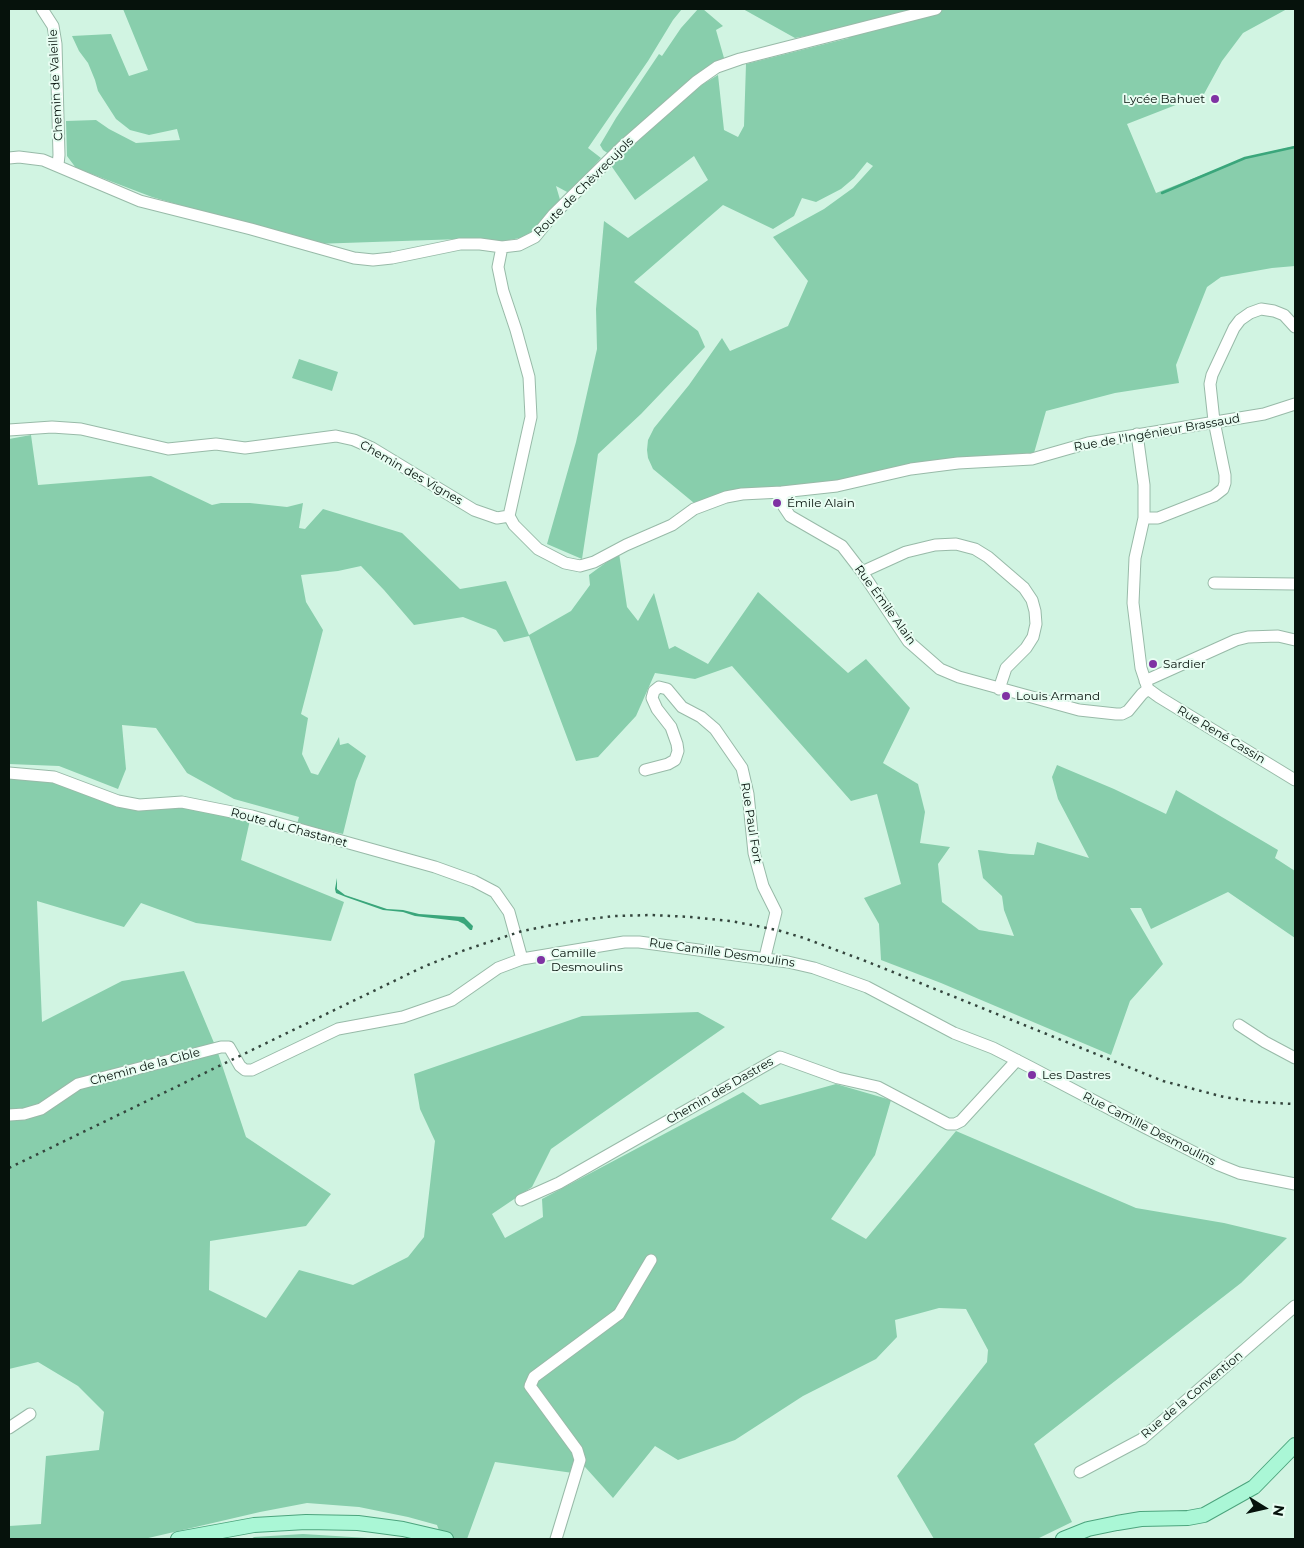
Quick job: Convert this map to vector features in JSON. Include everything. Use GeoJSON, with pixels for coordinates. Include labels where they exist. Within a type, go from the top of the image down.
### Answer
{"type":"FeatureCollection","features":[{"type":"Feature","properties":{"kind":"main road"},"geometry":{"type":"LineString","coordinates":[[1063,1539],[1088,1530],[1117,1523],[1141,1519],[1188,1518],[1204,1515],[1254,1487],[1295,1445]]}},
{"type":"Feature","properties":{"kind":"main road"},"geometry":{"type":"LineString","coordinates":[[178,1539],[254,1525],[306,1522],[358,1523],[403,1529],[446,1539]]}},
{"type":"Feature","properties":{"kind":"street","name":"Chemin de Valeille"},"geometry":{"type":"LineString","coordinates":[[42,9],[53,26],[56,44],[58,165]]}},
{"type":"Feature","properties":{"kind":"street","name":"Route de Chèvrecujols"},"geometry":{"type":"LineString","coordinates":[[9,158],[19,157],[42,160],[58,165],[140,201],[251,229],[354,258],[373,260],[392,258],[460,244],[480,244],[502,248],[519,245],[535,237],[553,215],[622,147],[697,81],[717,67],[740,59],[936,9]]}},
{"type":"Feature","properties":{"kind":"street"},"geometry":{"type":"LineString","coordinates":[[502,248],[498,267],[503,291],[529,377],[530,417],[509,516]]}},
{"type":"Feature","properties":{"kind":"street"},"geometry":{"type":"LineString","coordinates":[[1144,518],[1158,518],[1214,496],[1223,489],[1225,475],[1210,394],[1212,375],[1234,328],[1240,320],[1250,313],[1261,309],[1284,315],[1295,327]]}},
{"type":"Feature","properties":{"kind":"street","name":"Rue de l'Ingénieur Brassaud"},"geometry":{"type":"LineString","coordinates":[[509,516],[514,525],[538,549],[565,563],[580,566],[594,562],[626,545],[672,525],[694,509],[726,497],[837,486],[911,469],[958,463],[1032,459],[1088,443],[1264,414],[1295,404]]}},
{"type":"Feature","properties":{"kind":"street","name":"Chemin des Vignes"},"geometry":{"type":"LineString","coordinates":[[9,430],[52,427],[81,429],[168,449],[216,444],[246,448],[336,436],[354,440],[372,448],[474,510],[496,518],[509,516]]}},
{"type":"Feature","properties":{"kind":"street"},"geometry":{"type":"LineString","coordinates":[[1137,434],[1144,485],[1144,518],[1135,558],[1133,603],[1141,668],[1146,685],[1236,640],[1248,637],[1278,636],[1295,640]]}},
{"type":"Feature","properties":{"kind":"street","name":"Rue Émile Alain"},"geometry":{"type":"LineString","coordinates":[[782,492],[784,507],[790,516],[842,546],[862,572],[908,641],[940,670],[999,689],[1079,710],[1116,714],[1128,711],[1142,694],[1146,685]]}},
{"type":"Feature","properties":{"kind":"street"},"geometry":{"type":"LineString","coordinates":[[862,572],[906,552],[935,545],[956,544],[975,548],[988,556],[1024,588],[1032,600],[1036,611],[1036,624],[1032,637],[1026,648],[1006,668],[999,689]]}},
{"type":"Feature","properties":{"kind":"street"},"geometry":{"type":"LineString","coordinates":[[1214,583],[1295,584]]}},
{"type":"Feature","properties":{"kind":"street","name":"Rue René Cassin"},"geometry":{"type":"LineString","coordinates":[[1146,685],[1159,698],[1295,780]]}},
{"type":"Feature","properties":{"kind":"street","name":"Rue Paul Fort"},"geometry":{"type":"LineString","coordinates":[[646,770],[675,760],[678,751],[671,728],[657,709],[652,698],[654,691],[659,687],[667,689],[682,707],[701,717],[715,729],[742,768],[748,794],[751,840],[754,853],[763,886],[776,912],[765,957]]}},
{"type":"Feature","properties":{"kind":"street","name":"Route du Chastanet"},"geometry":{"type":"LineString","coordinates":[[9,773],[54,777],[118,801],[139,805],[182,802],[252,816],[435,867],[474,881],[495,892],[509,912],[522,959]]}},
{"type":"Feature","properties":{"kind":"street","name":"Rue Camille Desmoulins"},"geometry":{"type":"LineString","coordinates":[[229,1047],[240,1066],[245,1070],[252,1070],[338,1029],[403,1017],[452,1000],[498,968],[522,959],[624,942],[639,942],[765,957],[814,968],[867,987],[954,1033],[1017,1060],[1151,1131],[1228,1169],[1239,1173],[1295,1184]]}},
{"type":"Feature","properties":{"kind":"street"},"geometry":{"type":"LineString","coordinates":[[1239,1025],[1295,1058]]}},
{"type":"Feature","properties":{"kind":"street","name":"Chemin de la Cible"},"geometry":{"type":"LineString","coordinates":[[9,1115],[24,1114],[41,1109],[78,1084],[221,1046],[229,1047]]}},
{"type":"Feature","properties":{"kind":"street","name":"Chemin des Dastres"},"geometry":{"type":"LineString","coordinates":[[521,1200],[559,1183],[780,1057],[838,1078],[878,1087],[948,1124],[955,1124],[961,1121],[1017,1060]]}},
{"type":"Feature","properties":{"kind":"street"},"geometry":{"type":"LineString","coordinates":[[556,1539],[580,1460],[577,1450],[530,1386],[534,1377],[619,1314],[651,1260]]}},
{"type":"Feature","properties":{"kind":"street","name":"Rue de la Convention"},"geometry":{"type":"LineString","coordinates":[[1080,1472],[1142,1439],[1295,1306]]}},
{"type":"Feature","properties":{"kind":"street"},"geometry":{"type":"LineString","coordinates":[[9,1428],[30,1414]]}},
{"type":"Feature","properties":{"kind":"shaded area"},"geometry":{"type":"Polygon","coordinates":[[[123,9],[682,9],[588,148],[601,158],[569,193],[556,186],[561,203],[530,236],[499,242],[461,239],[314,244],[152,197],[76,168],[67,156],[66,121],[96,120],[136,143],[180,140],[177,129],[149,135],[130,130],[116,119],[98,91],[88,63],[79,51],[72,36],[111,34],[129,76],[148,70],[123,9]]]}},
{"type":"Feature","properties":{"kind":"shaded area"},"geometry":{"type":"Polygon","coordinates":[[[698,9],[703,9],[723,26],[716,30],[724,58],[709,66],[609,154],[600,145],[616,118],[659,54],[662,56],[681,28],[698,9]]]}},
{"type":"Feature","properties":{"kind":"shaded area"},"geometry":{"type":"Polygon","coordinates":[[[743,9],[1287,9],[1243,33],[1222,61],[1204,94],[1127,124],[1156,193],[1248,157],[1295,146],[1295,266],[1221,277],[1207,287],[1176,365],[1179,383],[1115,393],[1046,411],[1034,453],[965,457],[910,464],[830,483],[727,492],[694,503],[653,469],[647,450],[648,440],[654,428],[689,385],[722,338],[730,351],[788,326],[808,281],[773,237],[824,209],[853,188],[873,166],[867,162],[854,178],[841,189],[816,202],[802,198],[794,216],[773,229],[723,205],[634,282],[698,331],[705,347],[641,414],[598,454],[582,559],[547,544],[576,442],[597,349],[596,309],[604,221],[628,238],[708,180],[694,156],[635,200],[610,164],[620,153],[703,84],[718,75],[724,130],[738,137],[744,126],[746,64],[849,38],[848,28],[795,38],[743,9]]]}},
{"type":"Feature","properties":{"kind":"shaded area"},"geometry":{"type":"Polygon","coordinates":[[[299,359],[338,372],[332,391],[292,378],[299,359]]]}},
{"type":"Feature","properties":{"kind":"shaded area"},"geometry":{"type":"Polygon","coordinates":[[[31,435],[38,485],[151,476],[212,505],[221,503],[250,503],[287,507],[303,503],[299,528],[305,529],[323,509],[402,533],[460,589],[506,581],[529,635],[571,611],[590,585],[589,575],[619,553],[627,607],[638,621],[654,593],[669,649],[675,646],[708,664],[758,592],[848,673],[866,659],[910,708],[883,763],[918,784],[925,812],[920,843],[950,847],[938,864],[942,902],[979,930],[1014,936],[1004,910],[1002,896],[983,878],[978,850],[1034,855],[1037,842],[1089,858],[1058,799],[1052,777],[1057,765],[1166,814],[1176,790],[1278,850],[1275,858],[1295,871],[1295,938],[1228,892],[1151,929],[1141,908],[1130,908],[1163,964],[1130,1001],[1111,1055],[941,983],[881,960],[879,924],[864,898],[901,884],[877,794],[851,801],[732,666],[695,679],[655,673],[636,716],[598,757],[576,761],[529,636],[504,642],[496,630],[463,617],[414,625],[361,566],[338,571],[301,575],[306,602],[323,630],[301,714],[308,718],[302,754],[311,773],[318,775],[339,737],[340,745],[348,743],[366,756],[356,781],[343,834],[297,824],[299,817],[234,799],[187,773],[156,728],[122,725],[126,769],[118,789],[59,766],[9,764],[9,439],[31,435]]]}},
{"type":"Feature","properties":{"kind":"shaded area"},"geometry":{"type":"Polygon","coordinates":[[[9,775],[43,777],[118,803],[172,806],[250,820],[241,860],[344,902],[331,941],[196,923],[141,903],[124,927],[37,901],[42,1022],[122,981],[184,971],[217,1050],[246,1137],[331,1194],[306,1226],[210,1241],[209,1290],[266,1318],[299,1270],[353,1285],[408,1257],[424,1237],[435,1141],[420,1109],[414,1074],[582,1016],[698,1012],[725,1027],[551,1149],[532,1187],[492,1214],[505,1238],[543,1217],[542,1199],[743,1092],[760,1105],[836,1084],[891,1100],[875,1155],[831,1219],[866,1239],[956,1131],[1136,1208],[1224,1223],[1287,1238],[1241,1283],[1034,1444],[1072,1522],[1037,1539],[934,1539],[897,1476],[987,1362],[988,1350],[966,1309],[939,1308],[895,1320],[897,1337],[876,1359],[803,1396],[735,1440],[678,1460],[655,1446],[613,1498],[576,1457],[573,1473],[495,1462],[467,1539],[442,1539],[437,1525],[408,1517],[359,1507],[307,1503],[144,1539],[9,1539],[9,1526],[41,1524],[46,1456],[99,1450],[104,1412],[78,1386],[38,1362],[9,1369],[9,775]]]}},
{"type":"Feature","properties":{"kind":"shaded area"},"geometry":{"type":"Polygon","coordinates":[[[337,878],[337,889],[345,895],[387,909],[419,914],[464,917],[473,926],[472,930],[458,921],[383,910],[346,897],[336,893],[337,878]]]}},
{"type":"Feature","properties":{"kind":"shaded area"},"geometry":{"type":"Polygon","coordinates":[[[303,1534],[384,1539],[251,1539],[254,1537],[303,1534]]]}},
{"type":"Feature","properties":{"kind":"waterway"},"geometry":{"type":"LineString","coordinates":[[1162,193],[1245,158],[1295,147]]}},
{"type":"Feature","properties":{"kind":"railway"},"geometry":{"type":"LineString","coordinates":[[9,1168],[423,967],[465,950],[522,931],[573,921],[614,916],[691,917],[731,921],[777,930],[868,962],[1163,1081],[1224,1097],[1256,1102],[1295,1104]]}},
{"type":"Feature","properties":{"kind":"place","name":"Lycée Bahuet"},"geometry":{"type":"Point","coordinates":[1215,99]}},
{"type":"Feature","properties":{"kind":"place","name":"Émile Alain"},"geometry":{"type":"Point","coordinates":[777,503]}},
{"type":"Feature","properties":{"kind":"place","name":"Sardier"},"geometry":{"type":"Point","coordinates":[1153,664]}},
{"type":"Feature","properties":{"kind":"place","name":"Louis Armand"},"geometry":{"type":"Point","coordinates":[1006,696]}},
{"type":"Feature","properties":{"kind":"place","name":"Camille Desmoulins"},"geometry":{"type":"Point","coordinates":[541,960]}},
{"type":"Feature","properties":{"kind":"place","name":"Les Dastres"},"geometry":{"type":"Point","coordinates":[1032,1075]}}]}
